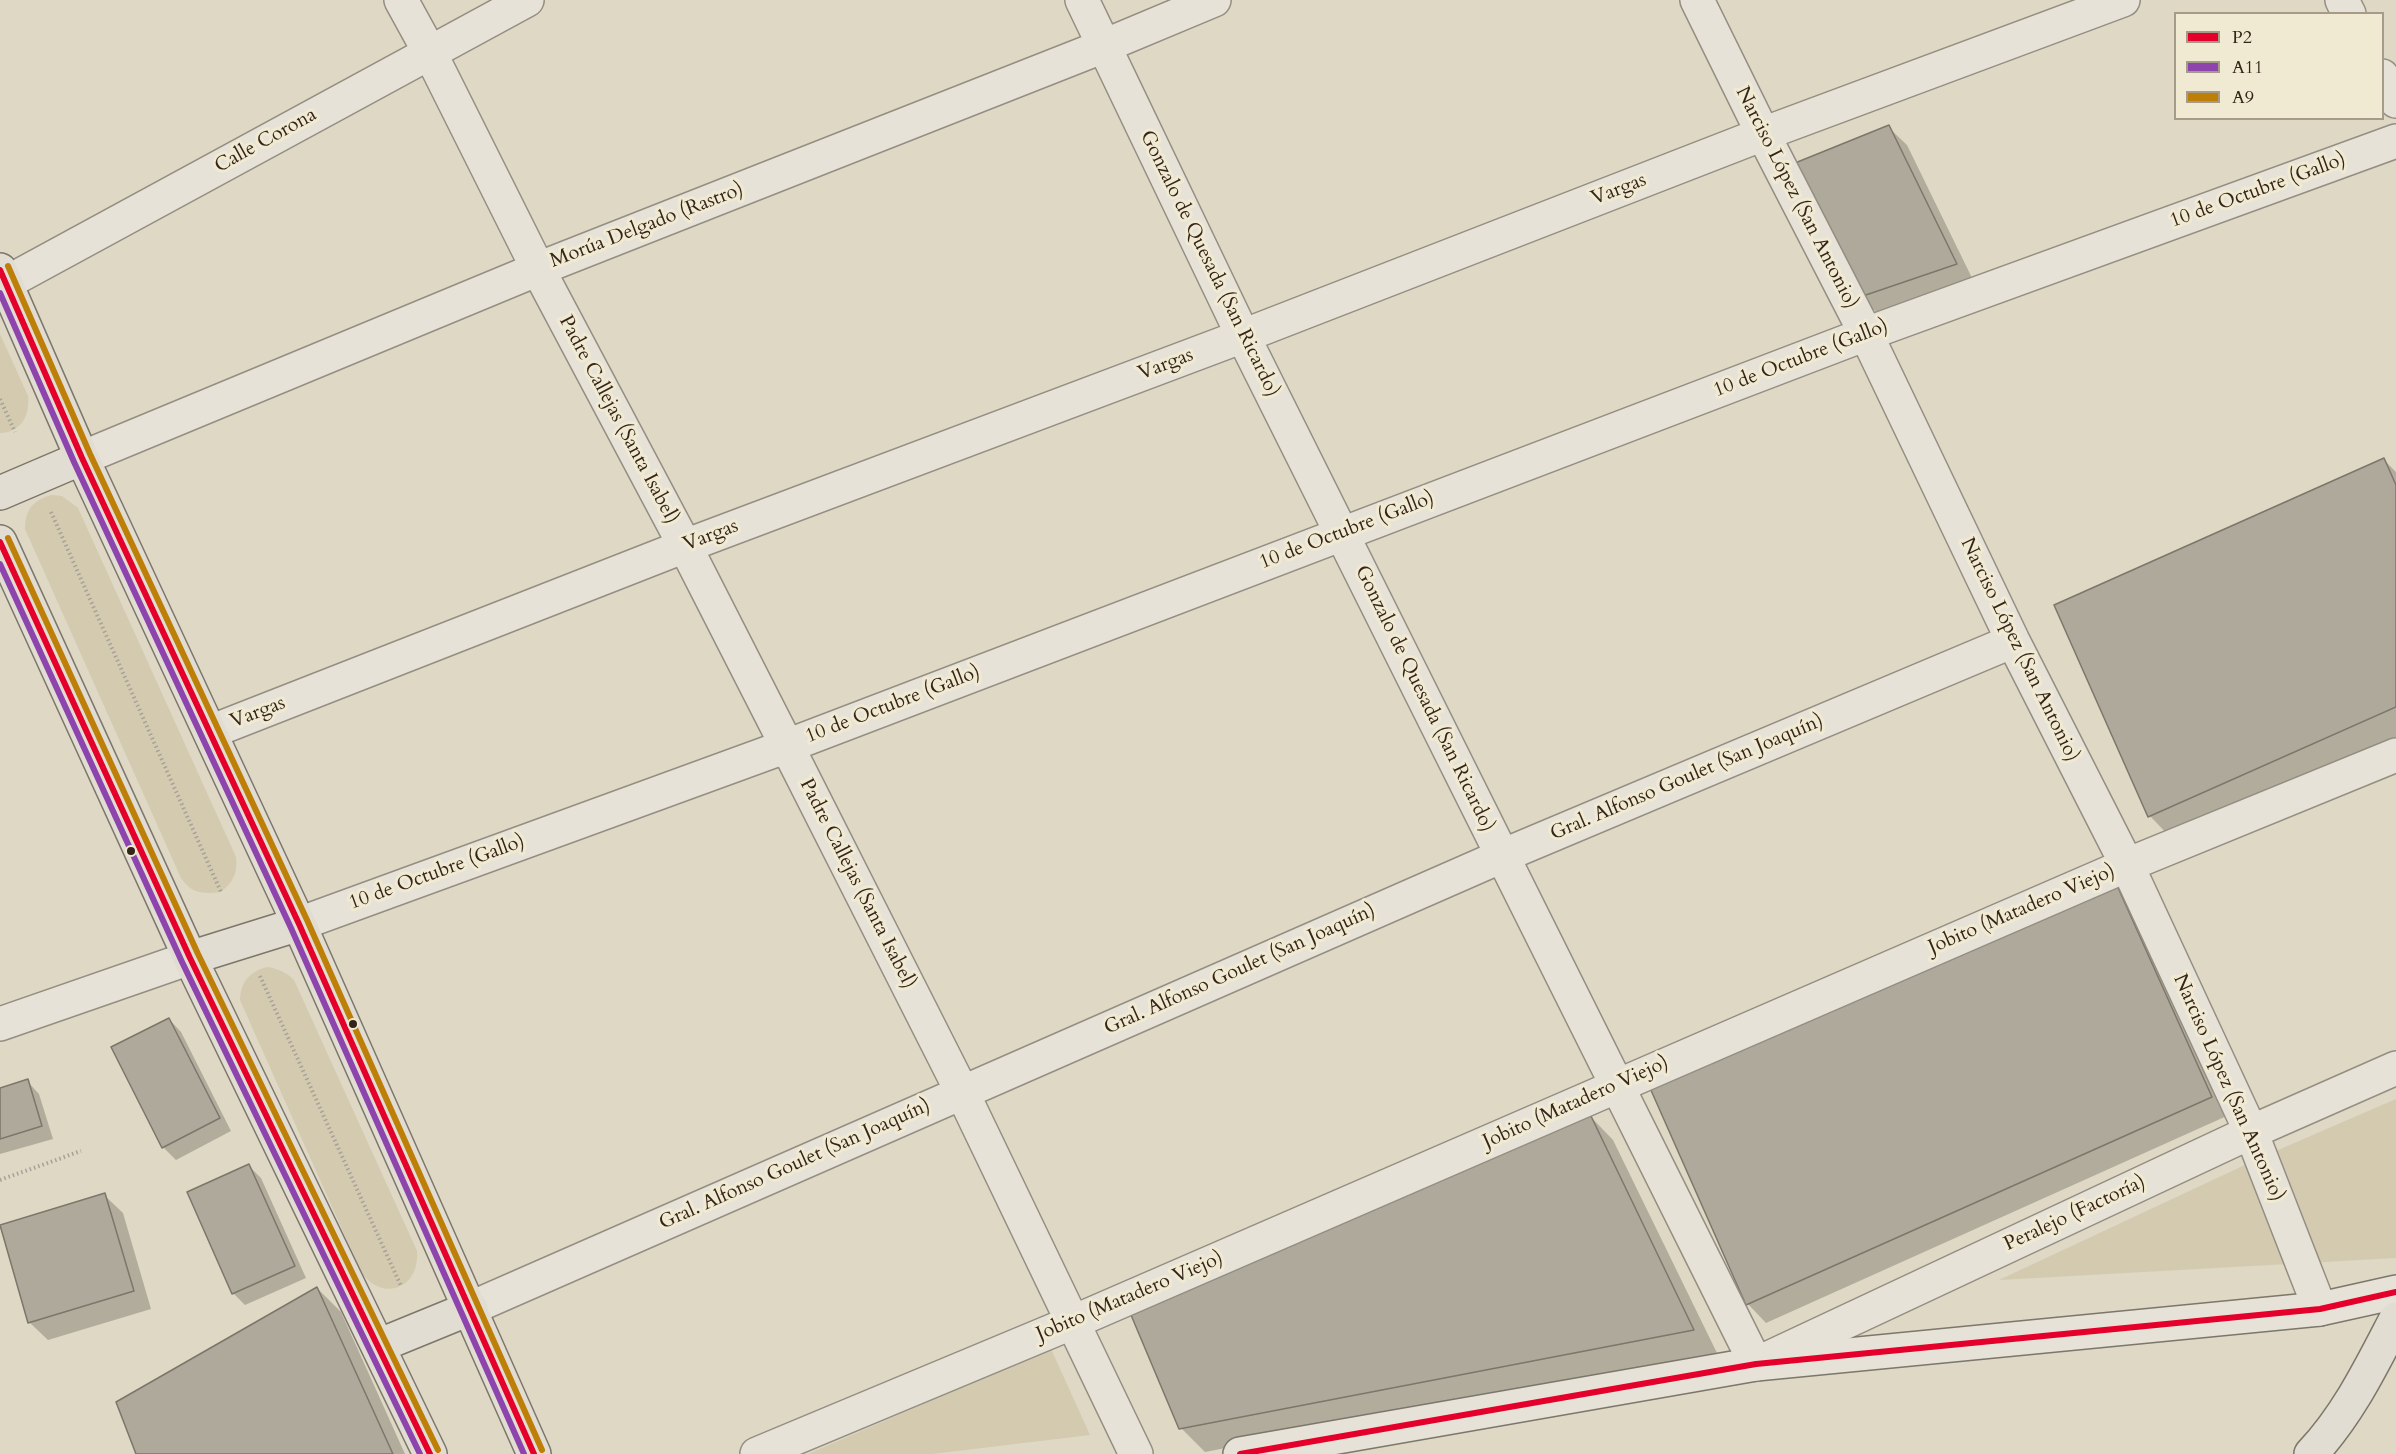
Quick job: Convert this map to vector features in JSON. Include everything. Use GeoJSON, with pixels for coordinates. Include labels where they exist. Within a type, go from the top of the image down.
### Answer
{"type":"FeatureCollection","features":[{"type":"Feature","properties":{"kind":"main road"},"geometry":{"type":"LineString","coordinates":[[3,277],[82,458],[299,924],[534,1454]]}},
{"type":"Feature","properties":{"kind":"main road"},"geometry":{"type":"LineString","coordinates":[[0,493],[82,458]]}},
{"type":"Feature","properties":{"kind":"main road"},"geometry":{"type":"LineString","coordinates":[[0,542],[190,958],[430,1454]]}},
{"type":"Feature","properties":{"kind":"main road"},"geometry":{"type":"LineString","coordinates":[[190,958],[299,924]]}},
{"type":"Feature","properties":{"kind":"main road"},"geometry":{"type":"LineString","coordinates":[[378,1346],[471,1308]]}},
{"type":"Feature","properties":{"kind":"main road"},"geometry":{"type":"LineString","coordinates":[[2311,1454],[2324,1440],[2365,1378],[2396,1319]]}},
{"type":"Feature","properties":{"kind":"street","name":"Padre Callejas (Santa Isabel)"},"geometry":{"type":"LineString","coordinates":[[401,0],[429,51],[538,269],[685,546],[962,1092],[1071,1323],[1136,1454]]}},
{"type":"Feature","properties":{"kind":"street","name":"Calle Corona"},"geometry":{"type":"LineString","coordinates":[[3,277],[527,0]]}},
{"type":"Feature","properties":{"kind":"street","name":"Gonzalo de Quesada (San Ricardo)"},"geometry":{"type":"LineString","coordinates":[[1082,0],[1243,336],[1756,1364]]}},
{"type":"Feature","properties":{"kind":"street","name":"Morúa Delgado (Rastro)"},"geometry":{"type":"LineString","coordinates":[[82,458],[538,269],[1104,46],[1214,0]]}},
{"type":"Feature","properties":{"kind":"street","name":"Narciso López (San Antonio)"},"geometry":{"type":"LineString","coordinates":[[1697,0],[1866,334],[2013,641],[2127,865],[2251,1132],[2320,1309]]}},
{"type":"Feature","properties":{"kind":"street","name":"Vargas"},"geometry":{"type":"LineString","coordinates":[[210,732],[685,546],[1243,336],[1763,134],[2123,0]]}},
{"type":"Feature","properties":{"kind":"street"},"geometry":{"type":"LineString","coordinates":[[2384,80],[2396,101]]}},
{"type":"Feature","properties":{"kind":"street","name":"10 de Octubre (Gallo)"},"geometry":{"type":"LineString","coordinates":[[299,924],[787,746],[1866,334],[2396,141]]}},
{"type":"Feature","properties":{"kind":"street","name":"Gral. Alfonso Goulet (San Joaquín)"},"geometry":{"type":"LineString","coordinates":[[471,1308],[1502,856],[2013,641]]}},
{"type":"Feature","properties":{"kind":"street","name":"Jobito (Matadero Viejo)"},"geometry":{"type":"LineString","coordinates":[[757,1454],[1071,1323],[1615,1085],[2127,865],[2396,755]]}},
{"type":"Feature","properties":{"kind":"street"},"geometry":{"type":"LineString","coordinates":[[0,1024],[190,958]]}},
{"type":"Feature","properties":{"kind":"street","name":"Peralejo (Factoría)"},"geometry":{"type":"LineString","coordinates":[[1756,1364],[2251,1132],[2396,1068]]}},
{"type":"Feature","properties":{"kind":"street"},"geometry":{"type":"LineString","coordinates":[[1240,1454],[1756,1364],[2320,1309],[2396,1292]]}},
{"type":"Feature","properties":{"kind":"path"},"geometry":{"type":"LineString","coordinates":[[0,399],[15,432]]}},
{"type":"Feature","properties":{"kind":"path"},"geometry":{"type":"LineString","coordinates":[[49,508],[221,892]]}},
{"type":"Feature","properties":{"kind":"path"},"geometry":{"type":"LineString","coordinates":[[257,970],[401,1286]]}},
{"type":"Feature","properties":{"kind":"path"},"geometry":{"type":"LineString","coordinates":[[0,1180],[81,1151]]}},
{"type":"Feature","properties":{"kind":"shaded area"},"geometry":{"type":"Polygon","coordinates":[[[0,334],[28,396],[28,403],[23,422],[14,430],[0,433],[0,334]]]}},
{"type":"Feature","properties":{"kind":"shaded area"},"geometry":{"type":"Polygon","coordinates":[[[52,495],[62,496],[78,508],[236,857],[234,877],[221,892],[198,892],[189,887],[181,878],[25,529],[31,507],[52,495]]]}},
{"type":"Feature","properties":{"kind":"shaded area"},"geometry":{"type":"Polygon","coordinates":[[[267,967],[282,971],[294,980],[417,1251],[413,1274],[398,1287],[389,1289],[379,1287],[370,1282],[361,1272],[240,1000],[242,988],[247,979],[255,972],[267,967]]]}},
{"type":"Feature","properties":{"kind":"shaded area"},"geometry":{"type":"Polygon","coordinates":[[[2396,1099],[2396,1258],[1999,1280],[2262,1157],[2396,1099]]]}},
{"type":"Feature","properties":{"kind":"shaded area"},"geometry":{"type":"Polygon","coordinates":[[[1051,1349],[1090,1435],[932,1454],[808,1454],[1051,1349]]]}},
{"type":"Feature","properties":{"kind":"building"},"geometry":{"type":"Polygon","coordinates":[[[1889,125],[1957,264],[1860,297],[1795,163],[1889,125]]]}},
{"type":"Feature","properties":{"kind":"building"},"geometry":{"type":"Polygon","coordinates":[[[2384,458],[2396,485],[2396,707],[2148,817],[2054,605],[2384,458]]]}},
{"type":"Feature","properties":{"kind":"building"},"geometry":{"type":"Polygon","coordinates":[[[2115,881],[2212,1097],[1746,1305],[1650,1088],[2115,881]]]}},
{"type":"Feature","properties":{"kind":"building"},"geometry":{"type":"Polygon","coordinates":[[[169,1018],[220,1118],[162,1148],[111,1047],[169,1018]]]}},
{"type":"Feature","properties":{"kind":"building"},"geometry":{"type":"Polygon","coordinates":[[[28,1079],[42,1126],[0,1139],[0,1088],[28,1079]]]}},
{"type":"Feature","properties":{"kind":"building"},"geometry":{"type":"Polygon","coordinates":[[[1590,1114],[1694,1330],[1179,1429],[1131,1315],[1590,1114]]]}},
{"type":"Feature","properties":{"kind":"building"},"geometry":{"type":"Polygon","coordinates":[[[249,1164],[295,1266],[232,1294],[187,1192],[249,1164]]]}},
{"type":"Feature","properties":{"kind":"building"},"geometry":{"type":"Polygon","coordinates":[[[105,1193],[134,1291],[28,1323],[0,1225],[105,1193]]]}},
{"type":"Feature","properties":{"kind":"building"},"geometry":{"type":"Polygon","coordinates":[[[317,1287],[393,1454],[136,1454],[116,1402],[317,1287]]]}},
{"type":"Feature","properties":{"kind":"transit line","name":"A9"},"geometry":{"type":"LineString","coordinates":[[8,266],[90,454],[307,920],[542,1450]]}},
{"type":"Feature","properties":{"kind":"transit line","name":"P2"},"geometry":{"type":"LineString","coordinates":[[0,270],[82,458],[299,924],[534,1454]]}},
{"type":"Feature","properties":{"kind":"transit line","name":"A11"},"geometry":{"type":"LineString","coordinates":[[0,293],[74,462],[291,928],[524,1454]]}},
{"type":"Feature","properties":{"kind":"transit line","name":"A9"},"geometry":{"type":"LineString","coordinates":[[8,538],[198,954],[438,1450]]}},
{"type":"Feature","properties":{"kind":"transit line","name":"P2"},"geometry":{"type":"LineString","coordinates":[[0,542],[190,958],[430,1454]]}},
{"type":"Feature","properties":{"kind":"transit line","name":"A11"},"geometry":{"type":"LineString","coordinates":[[0,564],[182,962],[420,1454]]}},
{"type":"Feature","properties":{"kind":"transit line","name":"P2"},"geometry":{"type":"LineString","coordinates":[[1240,1454],[1756,1364],[2320,1309],[2396,1292]]}}]}
